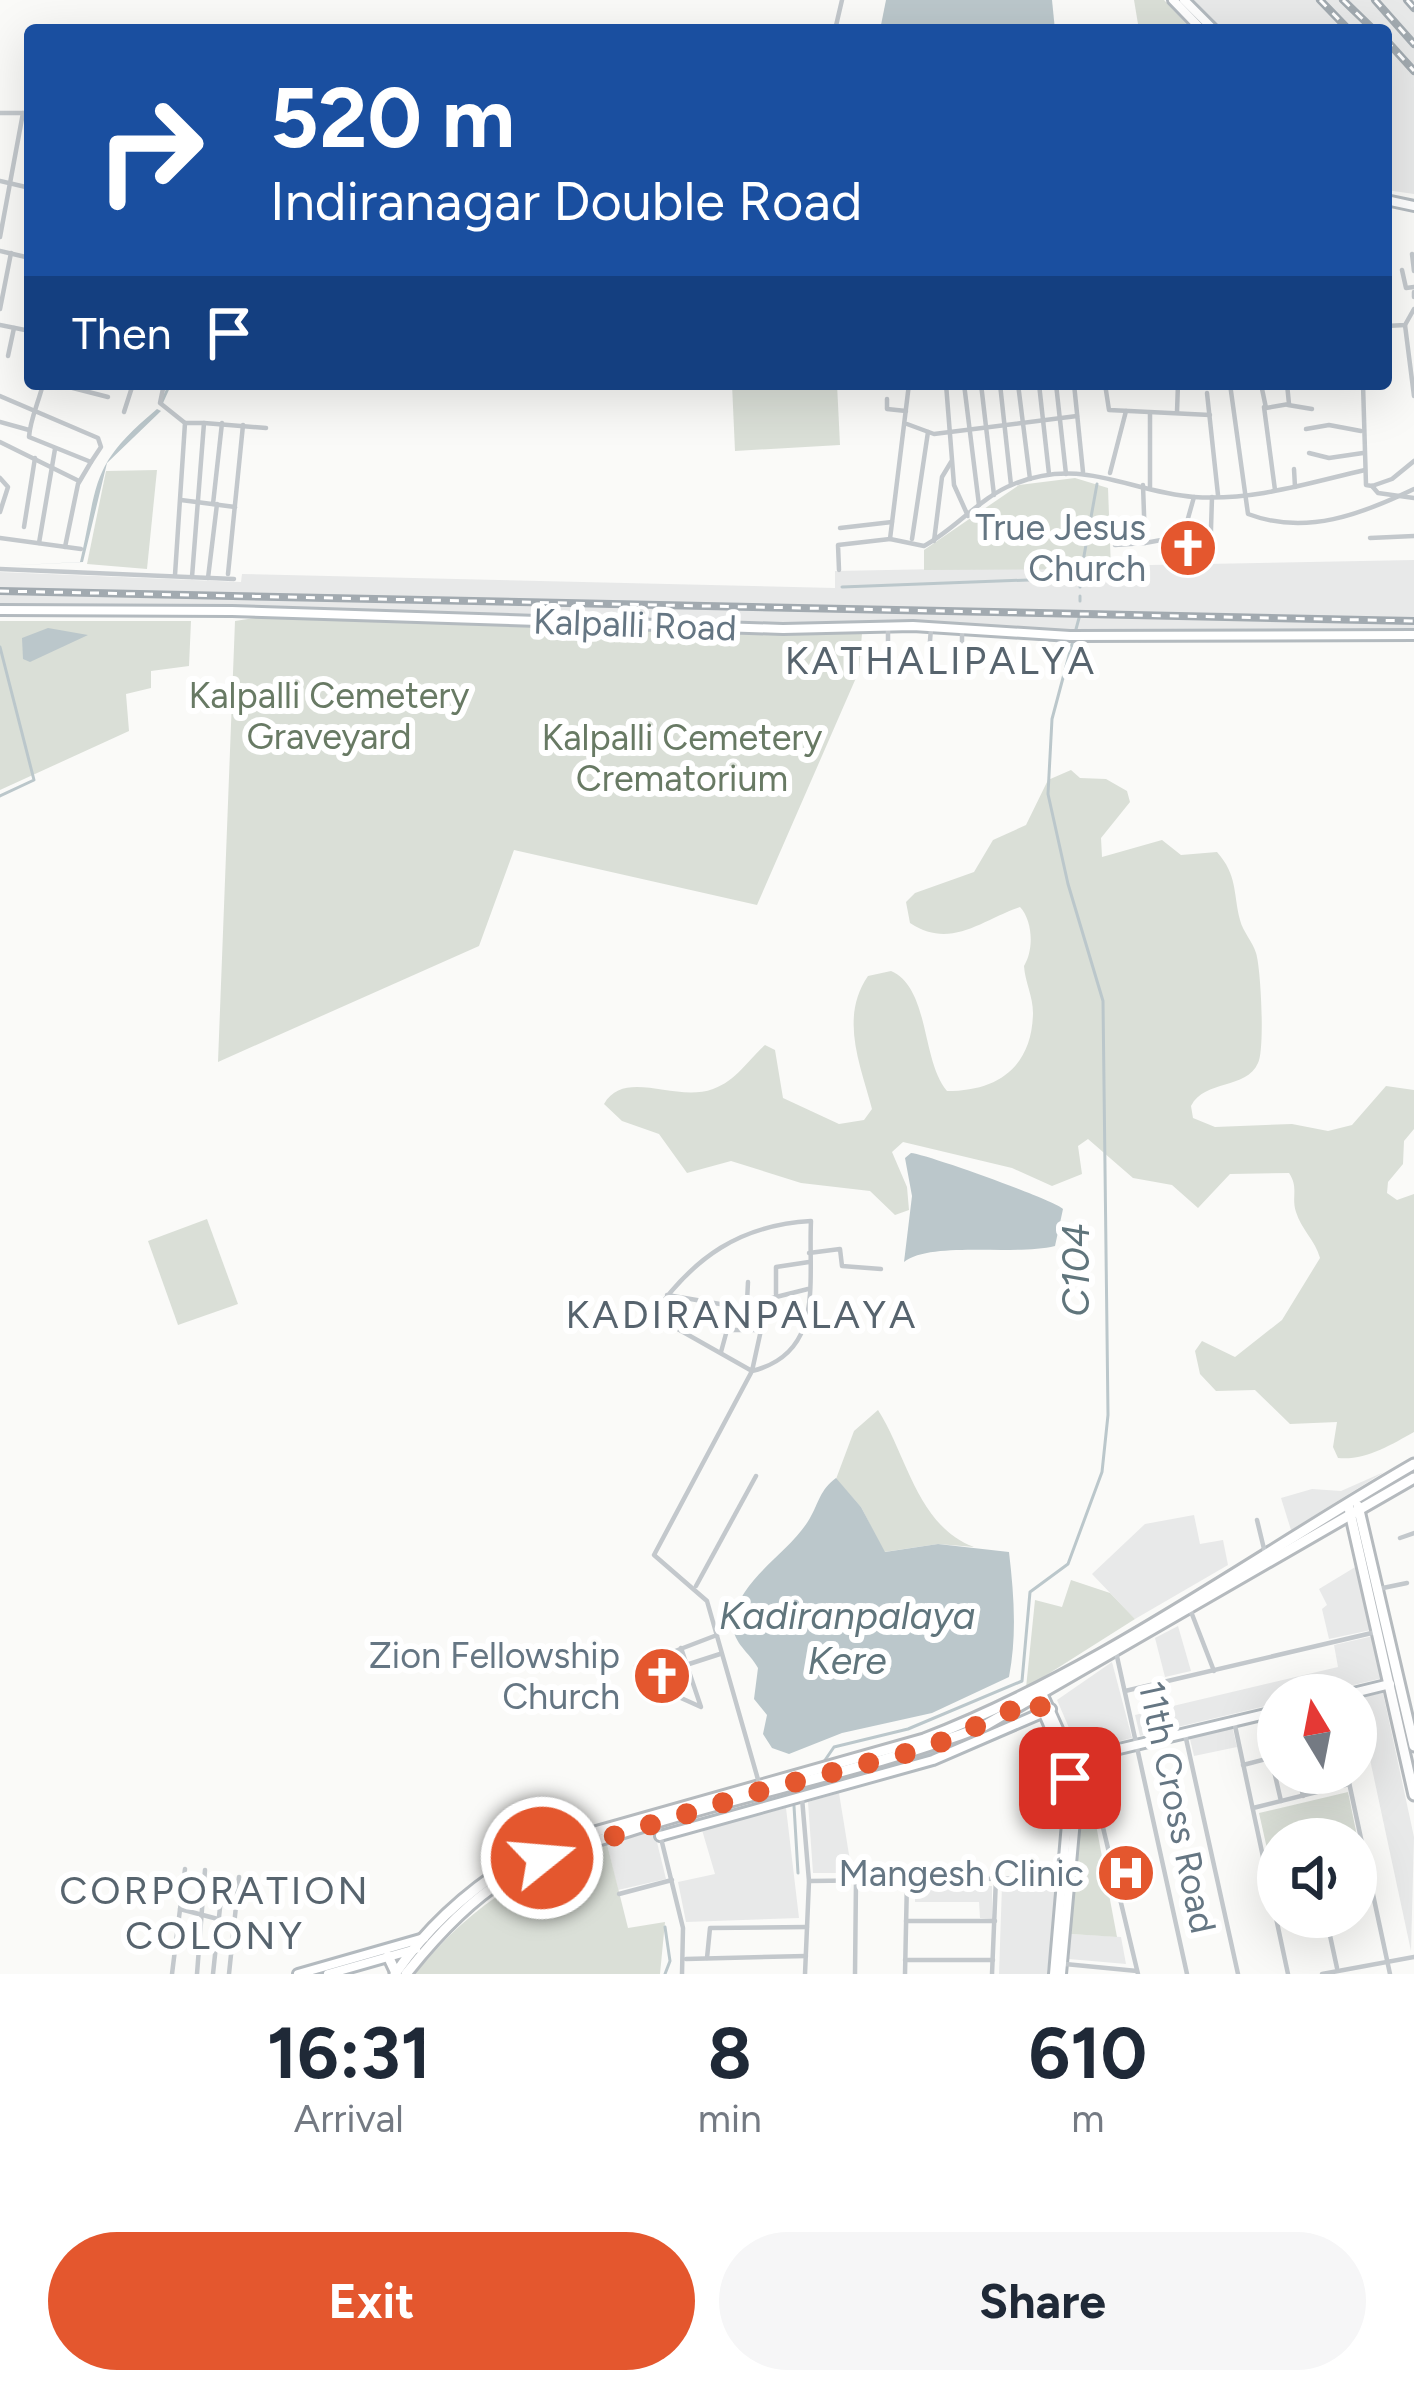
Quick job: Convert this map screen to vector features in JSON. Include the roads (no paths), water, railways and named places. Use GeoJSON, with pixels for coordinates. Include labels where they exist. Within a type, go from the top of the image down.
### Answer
{"type":"FeatureCollection","features":[{"type":"Feature","properties":{"kind":"main road"},"geometry":{"type":"LineString","coordinates":[[406,1974],[423,1946],[500,1882],[542,1858],[699,1809],[930,1747],[1116,1652],[1414,1464]]}},
{"type":"Feature","properties":{"kind":"main road"},"geometry":{"type":"LineString","coordinates":[[388,1956],[395,1973],[491,1874],[538,1848],[924,1739],[1038,1693],[1265,1553],[1414,1478]]}},
{"type":"Feature","properties":{"kind":"main road"},"geometry":{"type":"LineString","coordinates":[[1353,1505],[1378,1589],[1414,1795]]}},
{"type":"Feature","properties":{"kind":"main road"},"geometry":{"type":"LineString","coordinates":[[1353,1505],[1376,1632],[1414,1746]]}},
{"type":"Feature","properties":{"kind":"street"},"geometry":{"type":"LineString","coordinates":[[1173,0],[1196,24]]}},
{"type":"Feature","properties":{"kind":"street"},"geometry":{"type":"LineString","coordinates":[[1184,0],[1208,24]]}},
{"type":"Feature","properties":{"kind":"street"},"geometry":{"type":"LineString","coordinates":[[0,237],[24,126]]}},
{"type":"Feature","properties":{"kind":"street"},"geometry":{"type":"LineString","coordinates":[[0,182],[24,187]]}},
{"type":"Feature","properties":{"kind":"street"},"geometry":{"type":"LineString","coordinates":[[0,251],[24,257]]}},
{"type":"Feature","properties":{"kind":"street"},"geometry":{"type":"LineString","coordinates":[[0,309],[11,253]]}},
{"type":"Feature","properties":{"kind":"street"},"geometry":{"type":"LineString","coordinates":[[1412,254],[1414,271]]}},
{"type":"Feature","properties":{"kind":"street"},"geometry":{"type":"LineString","coordinates":[[1402,269],[1406,288],[1414,292]]}},
{"type":"Feature","properties":{"kind":"street"},"geometry":{"type":"LineString","coordinates":[[1414,309],[1405,325],[1414,396]]}},
{"type":"Feature","properties":{"kind":"street"},"geometry":{"type":"LineString","coordinates":[[1392,327],[1405,325]]}},
{"type":"Feature","properties":{"kind":"street"},"geometry":{"type":"LineString","coordinates":[[0,326],[24,330]]}},
{"type":"Feature","properties":{"kind":"street"},"geometry":{"type":"LineString","coordinates":[[8,356],[14,328]]}},
{"type":"Feature","properties":{"kind":"street"},"geometry":{"type":"LineString","coordinates":[[42,390],[29,430],[32,440],[91,461]]}},
{"type":"Feature","properties":{"kind":"street"},"geometry":{"type":"LineString","coordinates":[[92,390],[108,397]]}},
{"type":"Feature","properties":{"kind":"street"},"geometry":{"type":"LineString","coordinates":[[124,412],[131,390]]}},
{"type":"Feature","properties":{"kind":"street"},"geometry":{"type":"LineString","coordinates":[[163,390],[160,403],[185,423],[266,428]]}},
{"type":"Feature","properties":{"kind":"street"},"geometry":{"type":"LineString","coordinates":[[890,539],[908,390]]}},
{"type":"Feature","properties":{"kind":"street"},"geometry":{"type":"LineString","coordinates":[[946,390],[951,462],[968,516]]}},
{"type":"Feature","properties":{"kind":"street"},"geometry":{"type":"LineString","coordinates":[[964,390],[979,506]]}},
{"type":"Feature","properties":{"kind":"street"},"geometry":{"type":"LineString","coordinates":[[982,390],[994,495]]}},
{"type":"Feature","properties":{"kind":"street"},"geometry":{"type":"LineString","coordinates":[[1001,390],[1011,485]]}},
{"type":"Feature","properties":{"kind":"street"},"geometry":{"type":"LineString","coordinates":[[1019,390],[1030,479]]}},
{"type":"Feature","properties":{"kind":"street"},"geometry":{"type":"LineString","coordinates":[[1040,390],[1049,475]]}},
{"type":"Feature","properties":{"kind":"street"},"geometry":{"type":"LineString","coordinates":[[1057,390],[1066,474]]}},
{"type":"Feature","properties":{"kind":"street"},"geometry":{"type":"LineString","coordinates":[[1075,390],[1083,472]]}},
{"type":"Feature","properties":{"kind":"street"},"geometry":{"type":"LineString","coordinates":[[1106,390],[1108,410],[1210,415]]}},
{"type":"Feature","properties":{"kind":"street"},"geometry":{"type":"LineString","coordinates":[[1177,412],[1178,390]]}},
{"type":"Feature","properties":{"kind":"street"},"geometry":{"type":"LineString","coordinates":[[1231,390],[1248,514],[1288,525],[1370,512],[1414,489]]}},
{"type":"Feature","properties":{"kind":"street"},"geometry":{"type":"LineString","coordinates":[[1262,390],[1275,492]]}},
{"type":"Feature","properties":{"kind":"street"},"geometry":{"type":"LineString","coordinates":[[1287,390],[1288,405]]}},
{"type":"Feature","properties":{"kind":"street"},"geometry":{"type":"LineString","coordinates":[[1363,390],[1363,453],[1372,486],[1378,493],[1414,498]]}},
{"type":"Feature","properties":{"kind":"street"},"geometry":{"type":"LineString","coordinates":[[1208,393],[1215,497],[1210,561]]}},
{"type":"Feature","properties":{"kind":"street"},"geometry":{"type":"LineString","coordinates":[[0,396],[98,438],[101,447],[79,482],[65,547]]}},
{"type":"Feature","properties":{"kind":"street"},"geometry":{"type":"LineString","coordinates":[[887,399],[886,409],[906,411]]}},
{"type":"Feature","properties":{"kind":"street"},"geometry":{"type":"LineString","coordinates":[[1264,407],[1312,409]]}},
{"type":"Feature","properties":{"kind":"street"},"geometry":{"type":"LineString","coordinates":[[1110,475],[1126,411]]}},
{"type":"Feature","properties":{"kind":"street"},"geometry":{"type":"LineString","coordinates":[[1145,543],[1150,412]]}},
{"type":"Feature","properties":{"kind":"street"},"geometry":{"type":"LineString","coordinates":[[904,423],[928,432],[1077,416]]}},
{"type":"Feature","properties":{"kind":"street"},"geometry":{"type":"LineString","coordinates":[[0,422],[29,430]]}},
{"type":"Feature","properties":{"kind":"street"},"geometry":{"type":"LineString","coordinates":[[175,575],[185,423]]}},
{"type":"Feature","properties":{"kind":"street"},"geometry":{"type":"LineString","coordinates":[[191,577],[204,423]]}},
{"type":"Feature","properties":{"kind":"street"},"geometry":{"type":"LineString","coordinates":[[208,578],[222,423]]}},
{"type":"Feature","properties":{"kind":"street"},"geometry":{"type":"LineString","coordinates":[[0,569],[231,576],[243,425]]}},
{"type":"Feature","properties":{"kind":"street"},"geometry":{"type":"LineString","coordinates":[[1306,429],[1331,425],[1361,431]]}},
{"type":"Feature","properties":{"kind":"street"},"geometry":{"type":"LineString","coordinates":[[911,541],[928,432]]}},
{"type":"Feature","properties":{"kind":"street"},"geometry":{"type":"LineString","coordinates":[[0,442],[79,482]]}},
{"type":"Feature","properties":{"kind":"street"},"geometry":{"type":"LineString","coordinates":[[39,543],[56,449]]}},
{"type":"Feature","properties":{"kind":"street"},"geometry":{"type":"LineString","coordinates":[[1310,453],[1329,458],[1363,453]]}},
{"type":"Feature","properties":{"kind":"street"},"geometry":{"type":"LineString","coordinates":[[24,527],[35,458]]}},
{"type":"Feature","properties":{"kind":"street"},"geometry":{"type":"LineString","coordinates":[[1372,486],[1392,479],[1414,461]]}},
{"type":"Feature","properties":{"kind":"street"},"geometry":{"type":"LineString","coordinates":[[934,541],[942,477],[951,462]]}},
{"type":"Feature","properties":{"kind":"street"},"geometry":{"type":"LineString","coordinates":[[1294,469],[1296,488]]}},
{"type":"Feature","properties":{"kind":"street"},"geometry":{"type":"LineString","coordinates":[[839,570],[838,544],[890,539],[924,546],[1011,485],[1049,475],[1110,475],[1215,497],[1275,492],[1365,470]]}},
{"type":"Feature","properties":{"kind":"street"},"geometry":{"type":"LineString","coordinates":[[0,478],[7,479],[0,512]]}},
{"type":"Feature","properties":{"kind":"street"},"geometry":{"type":"LineString","coordinates":[[1115,545],[1184,536],[1194,496]]}},
{"type":"Feature","properties":{"kind":"street"},"geometry":{"type":"LineString","coordinates":[[178,500],[235,506]]}},
{"type":"Feature","properties":{"kind":"street"},"geometry":{"type":"LineString","coordinates":[[840,528],[892,522]]}},
{"type":"Feature","properties":{"kind":"street"},"geometry":{"type":"LineString","coordinates":[[1370,538],[1414,536]]}},
{"type":"Feature","properties":{"kind":"street"},"geometry":{"type":"LineString","coordinates":[[0,538],[81,549]]}},
{"type":"Feature","properties":{"kind":"street","name":"Kalpalli Road"},"geometry":{"type":"LineString","coordinates":[[0,610],[931,628],[1076,636],[1414,635]]}},
{"type":"Feature","properties":{"kind":"street"},"geometry":{"type":"LineString","coordinates":[[888,627],[888,649]]}},
{"type":"Feature","properties":{"kind":"street"},"geometry":{"type":"LineString","coordinates":[[929,654],[931,628]]}},
{"type":"Feature","properties":{"kind":"street"},"geometry":{"type":"LineString","coordinates":[[962,629],[962,658]]}},
{"type":"Feature","properties":{"kind":"street"},"geometry":{"type":"LineString","coordinates":[[811,1221],[809,1262],[806,1326],[796,1350],[776,1365],[752,1371],[653,1315],[679,1279],[714,1252],[766,1223],[811,1221]]}},
{"type":"Feature","properties":{"kind":"street"},"geometry":{"type":"LineString","coordinates":[[809,1253],[839,1250],[842,1266],[881,1269]]}},
{"type":"Feature","properties":{"kind":"street"},"geometry":{"type":"LineString","coordinates":[[776,1294],[776,1267],[809,1262]]}},
{"type":"Feature","properties":{"kind":"street"},"geometry":{"type":"LineString","coordinates":[[748,1282],[747,1302],[764,1306]]}},
{"type":"Feature","properties":{"kind":"street"},"geometry":{"type":"LineString","coordinates":[[759,1783],[722,1653],[696,1586],[654,1555],[752,1371],[764,1306],[776,1294],[808,1289]]}},
{"type":"Feature","properties":{"kind":"street"},"geometry":{"type":"LineString","coordinates":[[667,1295],[720,1304]]}},
{"type":"Feature","properties":{"kind":"street"},"geometry":{"type":"LineString","coordinates":[[721,1352],[727,1330],[761,1330]]}},
{"type":"Feature","properties":{"kind":"street"},"geometry":{"type":"LineString","coordinates":[[696,1586],[756,1476]]}},
{"type":"Feature","properties":{"kind":"street"},"geometry":{"type":"LineString","coordinates":[[1257,1520],[1265,1553]]}},
{"type":"Feature","properties":{"kind":"street"},"geometry":{"type":"LineString","coordinates":[[1400,1538],[1414,1533]]}},
{"type":"Feature","properties":{"kind":"street"},"geometry":{"type":"LineString","coordinates":[[1378,1589],[1407,1583]]}},
{"type":"Feature","properties":{"kind":"street"},"geometry":{"type":"LineString","coordinates":[[1189,1608],[1214,1671]]}},
{"type":"Feature","properties":{"kind":"street"},"geometry":{"type":"LineString","coordinates":[[1125,1691],[1376,1632]]}},
{"type":"Feature","properties":{"kind":"street"},"geometry":{"type":"LineString","coordinates":[[636,1666],[716,1635]]}},
{"type":"Feature","properties":{"kind":"street"},"geometry":{"type":"LineString","coordinates":[[681,1648],[687,1663],[700,1707],[661,1689],[652,1676],[687,1663],[722,1653]]}},
{"type":"Feature","properties":{"kind":"street","name":"11th Cross Road"},"geometry":{"type":"LineString","coordinates":[[1116,1652],[1187,1974]]}},
{"type":"Feature","properties":{"kind":"street"},"geometry":{"type":"LineString","coordinates":[[1377,1688],[1414,1679]]}},
{"type":"Feature","properties":{"kind":"street"},"geometry":{"type":"LineString","coordinates":[[1038,1693],[1072,1763],[1059,1971],[1137,1972],[1090,1773],[1072,1763]]}},
{"type":"Feature","properties":{"kind":"street"},"geometry":{"type":"LineString","coordinates":[[661,1836],[933,1760],[1048,1712]]}},
{"type":"Feature","properties":{"kind":"street"},"geometry":{"type":"LineString","coordinates":[[1072,1763],[1257,1716]]}},
{"type":"Feature","properties":{"kind":"street"},"geometry":{"type":"LineString","coordinates":[[1234,1721],[1257,1824]]}},
{"type":"Feature","properties":{"kind":"street"},"geometry":{"type":"LineString","coordinates":[[1184,1733],[1238,1974]]}},
{"type":"Feature","properties":{"kind":"street"},"geometry":{"type":"LineString","coordinates":[[1244,1765],[1257,1762]]}},
{"type":"Feature","properties":{"kind":"street"},"geometry":{"type":"LineString","coordinates":[[1280,1794],[1281,1801]]}},
{"type":"Feature","properties":{"kind":"street"},"geometry":{"type":"LineString","coordinates":[[1253,1808],[1311,1794]]}},
{"type":"Feature","properties":{"kind":"street"},"geometry":{"type":"LineString","coordinates":[[802,1798],[808,1881],[805,1974]]}},
{"type":"Feature","properties":{"kind":"street"},"geometry":{"type":"LineString","coordinates":[[699,1809],[705,1824]]}},
{"type":"Feature","properties":{"kind":"street"},"geometry":{"type":"LineString","coordinates":[[657,1822],[672,1880],[682,1974]]}},
{"type":"Feature","properties":{"kind":"street"},"geometry":{"type":"LineString","coordinates":[[172,1974],[185,1869]]}},
{"type":"Feature","properties":{"kind":"street"},"geometry":{"type":"LineString","coordinates":[[197,1974],[205,1870]]}},
{"type":"Feature","properties":{"kind":"street"},"geometry":{"type":"LineString","coordinates":[[229,1974],[239,1877]]}},
{"type":"Feature","properties":{"kind":"street"},"geometry":{"type":"LineString","coordinates":[[992,1974],[996,1878]]}},
{"type":"Feature","properties":{"kind":"street"},"geometry":{"type":"LineString","coordinates":[[808,1881],[1066,1878]]}},
{"type":"Feature","properties":{"kind":"street"},"geometry":{"type":"LineString","coordinates":[[213,1974],[223,1880]]}},
{"type":"Feature","properties":{"kind":"street"},"geometry":{"type":"LineString","coordinates":[[619,1894],[672,1880]]}},
{"type":"Feature","properties":{"kind":"street"},"geometry":{"type":"LineString","coordinates":[[854,1974],[856,1880]]}},
{"type":"Feature","properties":{"kind":"street"},"geometry":{"type":"LineString","coordinates":[[905,1974],[907,1880]]}},
{"type":"Feature","properties":{"kind":"street"},"geometry":{"type":"LineString","coordinates":[[180,1909],[234,1923]]}},
{"type":"Feature","properties":{"kind":"street"},"geometry":{"type":"LineString","coordinates":[[1377,1915],[1390,1974]]}},
{"type":"Feature","properties":{"kind":"street"},"geometry":{"type":"LineString","coordinates":[[906,1922],[994,1921]]}},
{"type":"Feature","properties":{"kind":"street"},"geometry":{"type":"LineString","coordinates":[[707,1958],[710,1928],[807,1927]]}},
{"type":"Feature","properties":{"kind":"street"},"geometry":{"type":"LineString","coordinates":[[1282,1938],[1288,1974]]}},
{"type":"Feature","properties":{"kind":"street"},"geometry":{"type":"LineString","coordinates":[[1331,1938],[1338,1972]]}},
{"type":"Feature","properties":{"kind":"street"},"geometry":{"type":"LineString","coordinates":[[328,1974],[423,1946]]}},
{"type":"Feature","properties":{"kind":"street"},"geometry":{"type":"LineString","coordinates":[[298,1974],[423,1946]]}},
{"type":"Feature","properties":{"kind":"street"},"geometry":{"type":"LineString","coordinates":[[684,1959],[806,1956]]}},
{"type":"Feature","properties":{"kind":"street"},"geometry":{"type":"LineString","coordinates":[[1322,1974],[1414,1957]]}},
{"type":"Feature","properties":{"kind":"street"},"geometry":{"type":"LineString","coordinates":[[905,1960],[993,1960]]}},
{"type":"Feature","properties":{"kind":"water"},"geometry":{"type":"Polygon","coordinates":[[[886,0],[1052,0],[1054,24],[881,24],[886,0]]]}},
{"type":"Feature","properties":{"kind":"water"},"geometry":{"type":"Polygon","coordinates":[[[157,409],[161,411],[107,463],[83,562],[0,566],[80,562],[100,476],[108,461],[119,446],[157,409]]]}},
{"type":"Feature","properties":{"kind":"water"},"geometry":{"type":"Polygon","coordinates":[[[48,628],[88,635],[30,662],[23,659],[22,638],[48,628]]]}},
{"type":"Feature","properties":{"kind":"water"},"geometry":{"type":"Polygon","coordinates":[[[911,1153],[1063,1209],[1055,1246],[933,1252],[904,1262],[912,1196],[905,1158],[911,1153]]]}},
{"type":"Feature","properties":{"kind":"water","name":"Kadiranpalaya Kere"},"geometry":{"type":"Polygon","coordinates":[[[836,1478],[861,1507],[885,1552],[938,1544],[1009,1552],[1014,1615],[1009,1677],[932,1713],[842,1733],[789,1754],[772,1748],[763,1734],[767,1715],[754,1699],[758,1668],[737,1639],[734,1618],[746,1590],[802,1530],[836,1478]]]}},
{"type":"Feature","properties":{"kind":"waterway"},"geometry":{"type":"LineString","coordinates":[[161,404],[167,390]]}},
{"type":"Feature","properties":{"kind":"waterway","name":"C104"},"geometry":{"type":"LineString","coordinates":[[1080,578],[1097,484]]}},
{"type":"Feature","properties":{"kind":"waterway"},"geometry":{"type":"LineString","coordinates":[[842,587],[1080,578],[1080,587]]}},
{"type":"Feature","properties":{"kind":"waterway","name":"C104"},"geometry":{"type":"LineString","coordinates":[[1080,596],[1080,601]]}},
{"type":"Feature","properties":{"kind":"waterway","name":"C104"},"geometry":{"type":"LineString","coordinates":[[821,1766],[834,1747],[908,1729],[1022,1681],[1030,1592],[1068,1564],[1102,1472],[1108,1415],[1103,1001],[1068,884],[1048,794],[1052,719],[1079,618]]}},
{"type":"Feature","properties":{"kind":"waterway"},"geometry":{"type":"LineString","coordinates":[[0,647],[34,780],[0,796]]}},
{"type":"Feature","properties":{"kind":"waterway"},"geometry":{"type":"LineString","coordinates":[[805,1790],[966,1742]]}},
{"type":"Feature","properties":{"kind":"waterway","name":"C104"},"geometry":{"type":"LineString","coordinates":[[794,1806],[798,1873]]}},
{"type":"Feature","properties":{"kind":"waterway","name":"C104"},"geometry":{"type":"LineString","coordinates":[[665,1927],[670,1961],[665,1974]]}},
{"type":"Feature","properties":{"kind":"railway"},"geometry":{"type":"LineString","coordinates":[[1320,0],[1343,24]]}},
{"type":"Feature","properties":{"kind":"railway"},"geometry":{"type":"LineString","coordinates":[[1343,0],[1368,24]]}},
{"type":"Feature","properties":{"kind":"railway"},"geometry":{"type":"LineString","coordinates":[[1375,0],[1414,44]]}},
{"type":"Feature","properties":{"kind":"railway"},"geometry":{"type":"LineString","coordinates":[[1407,0],[1414,8]]}},
{"type":"Feature","properties":{"kind":"railway"},"geometry":{"type":"LineString","coordinates":[[1392,47],[1414,71]]}},
{"type":"Feature","properties":{"kind":"railway"},"geometry":{"type":"LineString","coordinates":[[0,591],[1414,621]]}},
{"type":"Feature","properties":{"kind":"place","name":"True Jesus Church"},"geometry":{"type":"Point","coordinates":[1188,548]}},
{"type":"Feature","properties":{"kind":"place","name":"Zion Fellowship Church"},"geometry":{"type":"Point","coordinates":[662,1676]}},
{"type":"Feature","properties":{"kind":"place","name":"Mangesh Clinic"},"geometry":{"type":"Point","coordinates":[1126,1873]}},
{"type":"Feature","properties":{"kind":"district","name":"KATHALIPALYA"},"geometry":{"type":"Point","coordinates":[941,660]}},
{"type":"Feature","properties":{"kind":"district","name":"KADIRANPALAYA"},"geometry":{"type":"Point","coordinates":[742,1314]}},
{"type":"Feature","properties":{"kind":"district","name":"CORPORATION COLONY"},"geometry":{"type":"Point","coordinates":[215,1912]}},
{"type":"Feature","properties":{"kind":"park label","name":"Kalpalli Cemetery Graveyard"},"geometry":{"type":"Point","coordinates":[329,716]}},
{"type":"Feature","properties":{"kind":"park label","name":"Kalpalli Cemetery Crematorium"},"geometry":{"type":"Point","coordinates":[682,758]}}]}
